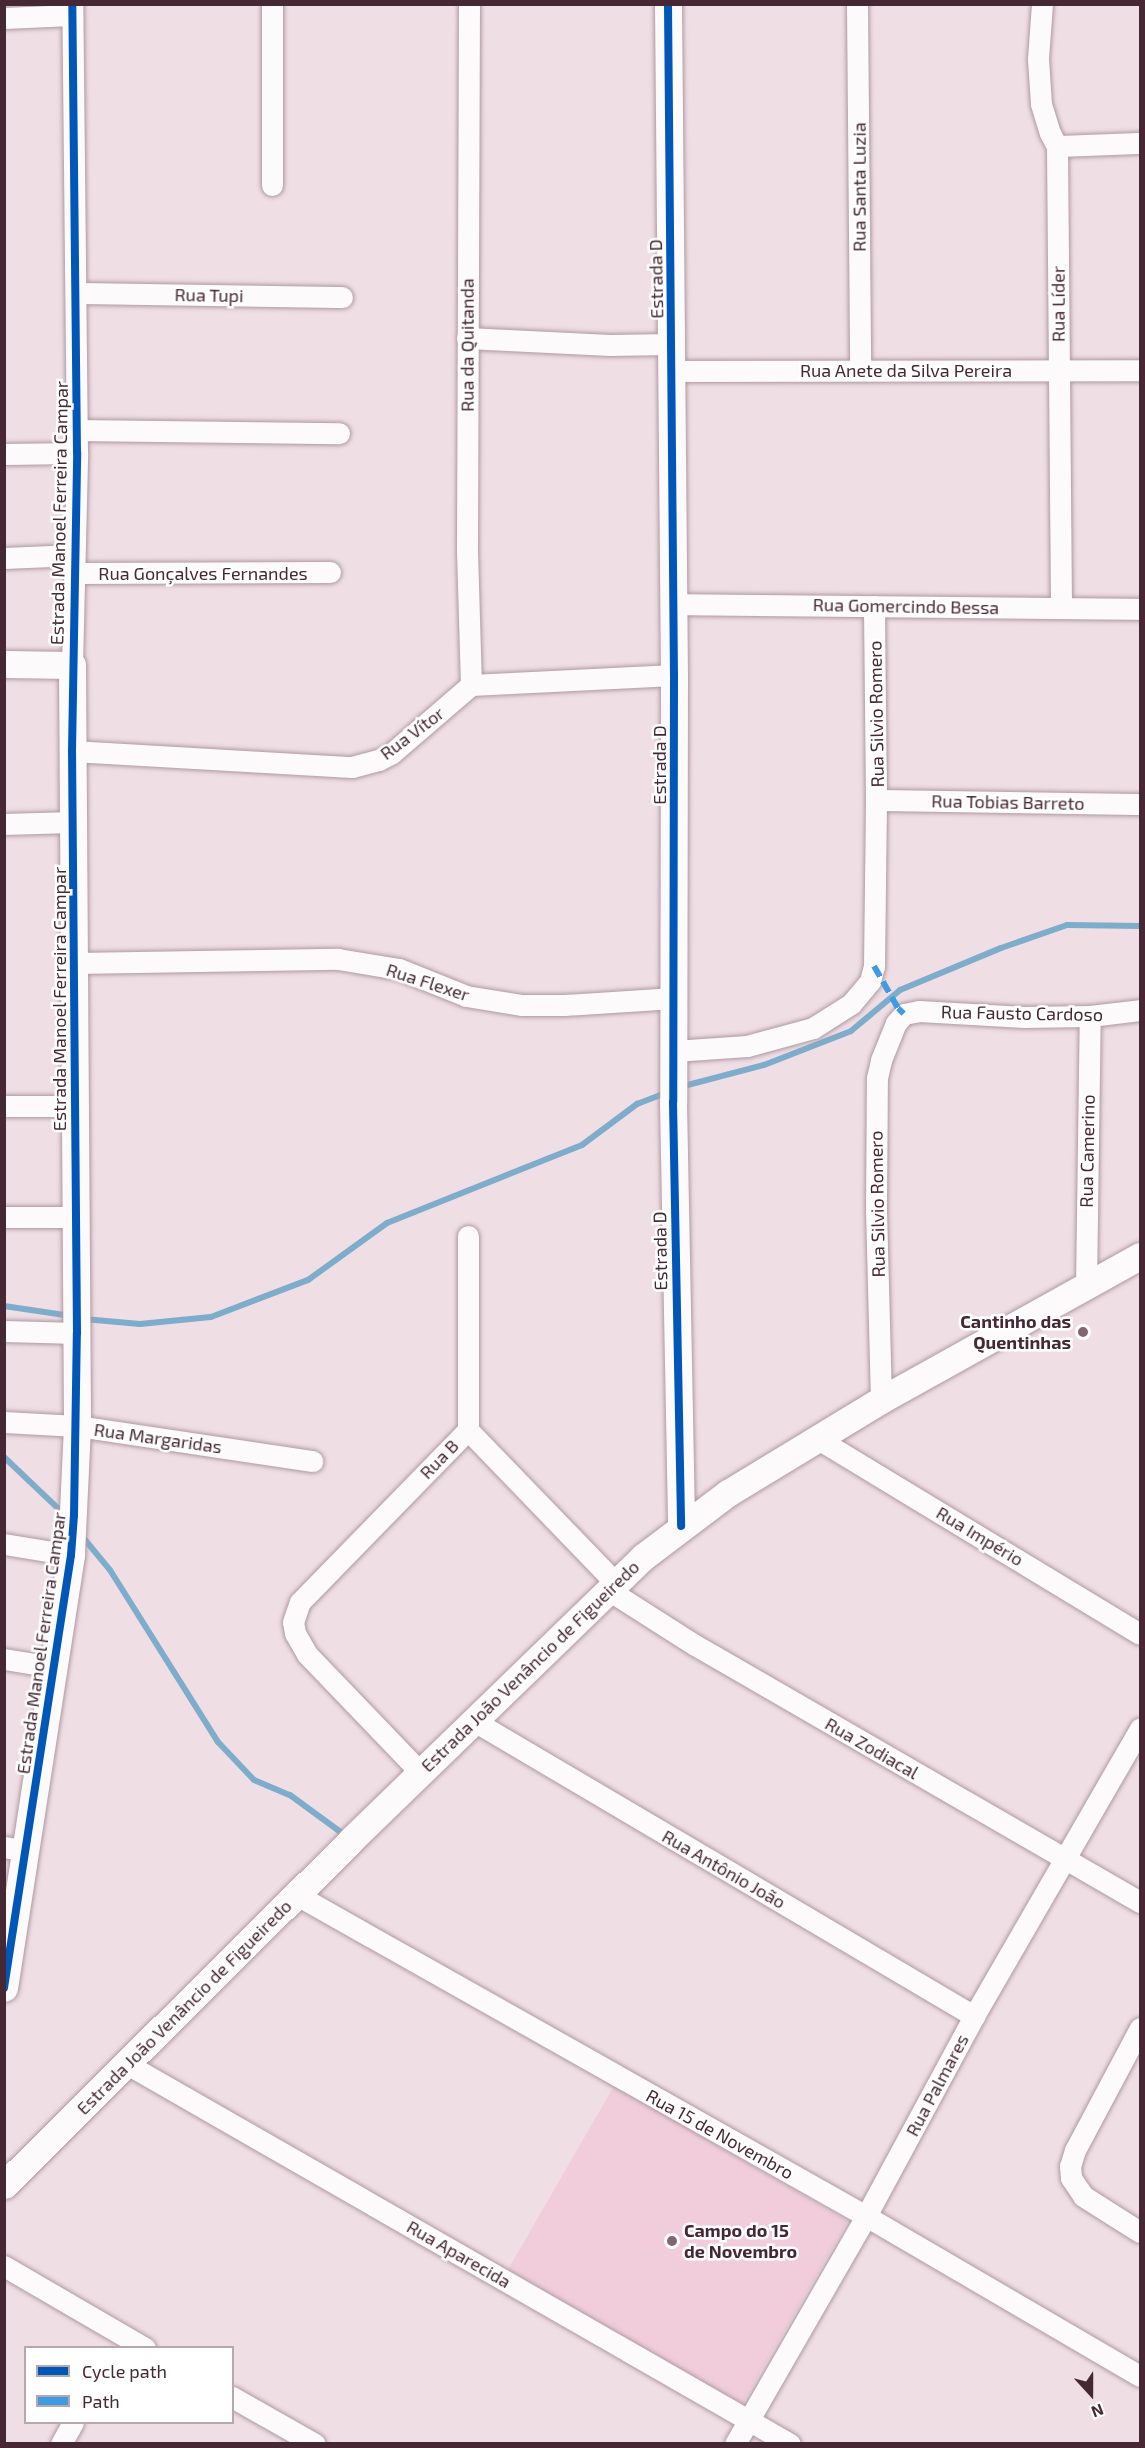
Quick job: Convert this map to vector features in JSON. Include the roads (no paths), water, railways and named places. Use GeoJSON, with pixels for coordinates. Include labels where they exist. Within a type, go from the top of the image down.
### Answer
{"type":"FeatureCollection","features":[{"type":"Feature","properties":{"kind":"street"},"geometry":{"type":"LineString","coordinates":[[272,4],[272,185]]}},
{"type":"Feature","properties":{"kind":"street","name":"Rua da Quitanda"},"geometry":{"type":"LineString","coordinates":[[469,4],[467,551],[471,685]]}},
{"type":"Feature","properties":{"kind":"street","name":"Estrada D"},"geometry":{"type":"LineString","coordinates":[[668,4],[672,344],[671,604],[674,675],[673,1102],[681,1526]]}},
{"type":"Feature","properties":{"kind":"street","name":"Rua Santa Luzia"},"geometry":{"type":"LineString","coordinates":[[857,4],[860,370]]}},
{"type":"Feature","properties":{"kind":"street","name":"Rua Líder"},"geometry":{"type":"LineString","coordinates":[[1042,4],[1038,59],[1041,104],[1050,133],[1057,146],[1061,608]]}},
{"type":"Feature","properties":{"kind":"street"},"geometry":{"type":"LineString","coordinates":[[4,18],[72,10]]}},
{"type":"Feature","properties":{"kind":"street","name":"Estrada Manoel Ferreira Campar"},"geometry":{"type":"LineString","coordinates":[[4,1988],[15,1849],[54,1667],[71,1552],[74,1515],[77,1333],[72,665],[77,453],[72,10]]}},
{"type":"Feature","properties":{"kind":"street"},"geometry":{"type":"LineString","coordinates":[[1057,146],[1140,143]]}},
{"type":"Feature","properties":{"kind":"street","name":"Rua Tupi"},"geometry":{"type":"LineString","coordinates":[[76,292],[342,297]]}},
{"type":"Feature","properties":{"kind":"street"},"geometry":{"type":"LineString","coordinates":[[467,338],[610,345],[672,344]]}},
{"type":"Feature","properties":{"kind":"street","name":"Rua Anete da Silva Pereira"},"geometry":{"type":"LineString","coordinates":[[672,370],[1140,370]]}},
{"type":"Feature","properties":{"kind":"street"},"geometry":{"type":"LineString","coordinates":[[76,430],[339,433]]}},
{"type":"Feature","properties":{"kind":"street"},"geometry":{"type":"LineString","coordinates":[[4,454],[77,453]]}},
{"type":"Feature","properties":{"kind":"street","name":"Rua Gonçalves Fernandes"},"geometry":{"type":"LineString","coordinates":[[4,558],[75,564],[330,572]]}},
{"type":"Feature","properties":{"kind":"street","name":"Rua Gomercindo Bessa"},"geometry":{"type":"LineString","coordinates":[[671,604],[1140,609]]}},
{"type":"Feature","properties":{"kind":"street","name":"Rua Silvio Romero"},"geometry":{"type":"LineString","coordinates":[[674,1057],[747,1046],[813,1028],[836,1016],[857,998],[870,981],[874,966],[876,800],[874,606]]}},
{"type":"Feature","properties":{"kind":"street"},"geometry":{"type":"LineString","coordinates":[[4,664],[72,665]]}},
{"type":"Feature","properties":{"kind":"street"},"geometry":{"type":"LineString","coordinates":[[471,685],[674,675]]}},
{"type":"Feature","properties":{"kind":"street","name":"Rua Vítor"},"geometry":{"type":"LineString","coordinates":[[72,751],[352,767],[379,760],[392,753],[471,685]]}},
{"type":"Feature","properties":{"kind":"street","name":"Rua Tobias Barreto"},"geometry":{"type":"LineString","coordinates":[[876,800],[1140,804]]}},
{"type":"Feature","properties":{"kind":"street"},"geometry":{"type":"LineString","coordinates":[[4,824],[72,822]]}},
{"type":"Feature","properties":{"kind":"street","name":"Rua Flexer"},"geometry":{"type":"LineString","coordinates":[[75,963],[338,959],[399,969],[466,996],[522,1005],[586,1004],[674,998]]}},
{"type":"Feature","properties":{"kind":"street","name":"Rua Fausto Cardoso"},"geometry":{"type":"LineString","coordinates":[[904,1014],[919,1011],[1024,1017],[1090,1016],[1140,1010]]}},
{"type":"Feature","properties":{"kind":"street","name":"Rua Silvio Romero"},"geometry":{"type":"LineString","coordinates":[[881,1400],[876,1211],[877,1078],[888,1038],[904,1014]]}},
{"type":"Feature","properties":{"kind":"street","name":"Rua Camerino"},"geometry":{"type":"LineString","coordinates":[[1086,1286],[1090,1016]]}},
{"type":"Feature","properties":{"kind":"street"},"geometry":{"type":"LineString","coordinates":[[4,1106],[75,1106]]}},
{"type":"Feature","properties":{"kind":"street"},"geometry":{"type":"LineString","coordinates":[[4,1217],[75,1216]]}},
{"type":"Feature","properties":{"kind":"street","name":"Rua B"},"geometry":{"type":"LineString","coordinates":[[421,1773],[307,1654],[295,1633],[293,1622],[300,1602],[468,1430],[468,1236]]}},
{"type":"Feature","properties":{"kind":"street","name":"Estrada João Venâncio de Figueiredo"},"geometry":{"type":"LineString","coordinates":[[4,2185],[611,1585],[681,1526],[728,1493],[881,1400],[1140,1256]]}},
{"type":"Feature","properties":{"kind":"street"},"geometry":{"type":"LineString","coordinates":[[4,1331],[77,1333]]}},
{"type":"Feature","properties":{"kind":"street","name":"Rua Margaridas"},"geometry":{"type":"LineString","coordinates":[[9,1423],[77,1426],[312,1461]]}},
{"type":"Feature","properties":{"kind":"street","name":"Rua Zodiacal"},"geometry":{"type":"LineString","coordinates":[[468,1430],[611,1585],[705,1650],[1065,1861],[1140,1902]]}},
{"type":"Feature","properties":{"kind":"street","name":"Rua Império"},"geometry":{"type":"LineString","coordinates":[[818,1439],[1140,1634]]}},
{"type":"Feature","properties":{"kind":"street"},"geometry":{"type":"LineString","coordinates":[[4,1544],[71,1552]]}},
{"type":"Feature","properties":{"kind":"street"},"geometry":{"type":"LineString","coordinates":[[4,1659],[54,1667]]}},
{"type":"Feature","properties":{"kind":"street","name":"Rua Antônio João"},"geometry":{"type":"LineString","coordinates":[[474,1721],[974,2016]]}},
{"type":"Feature","properties":{"kind":"street","name":"Rua Palmares"},"geometry":{"type":"LineString","coordinates":[[735,2444],[866,2216],[974,2016],[1140,1728]]}},
{"type":"Feature","properties":{"kind":"street","name":"Rua 15 de Novembro"},"geometry":{"type":"LineString","coordinates":[[297,1894],[866,2216],[1140,2376]]}},
{"type":"Feature","properties":{"kind":"street"},"geometry":{"type":"LineString","coordinates":[[1140,2028],[1075,2150],[1070,2166],[1071,2178],[1083,2196],[1140,2232]]}},
{"type":"Feature","properties":{"kind":"street","name":"Rua Aparecida"},"geometry":{"type":"LineString","coordinates":[[127,2064],[790,2444]]}},
{"type":"Feature","properties":{"kind":"street"},"geometry":{"type":"LineString","coordinates":[[4,2266],[119,2341],[138,2346]]}},
{"type":"Feature","properties":{"kind":"street"},"geometry":{"type":"LineString","coordinates":[[234,2398],[315,2444]]}},
{"type":"Feature","properties":{"kind":"street"},"geometry":{"type":"LineString","coordinates":[[61,2444],[72,2424]]}},
{"type":"Feature","properties":{"kind":"waterway"},"geometry":{"type":"LineString","coordinates":[[680,1087],[764,1065],[851,1031],[900,990],[1001,948],[1067,925],[1140,926]]}},
{"type":"Feature","properties":{"kind":"waterway"},"geometry":{"type":"LineString","coordinates":[[84,1319],[140,1324],[211,1317],[308,1280],[387,1223],[582,1145],[637,1104],[665,1093]]}},
{"type":"Feature","properties":{"kind":"waterway"},"geometry":{"type":"LineString","coordinates":[[4,1306],[71,1316]]}},
{"type":"Feature","properties":{"kind":"waterway"},"geometry":{"type":"LineString","coordinates":[[4,1457],[65,1515]]}},
{"type":"Feature","properties":{"kind":"waterway"},"geometry":{"type":"LineString","coordinates":[[81,1535],[110,1570],[218,1742],[254,1780],[290,1795],[346,1836]]}},
{"type":"Feature","properties":{"kind":"place","name":"Cantinho das Quentinhas"},"geometry":{"type":"Point","coordinates":[1083,1332]}},
{"type":"Feature","properties":{"kind":"place","name":"Campo do 15 de Novembro"},"geometry":{"type":"Point","coordinates":[672,2241]}}]}
